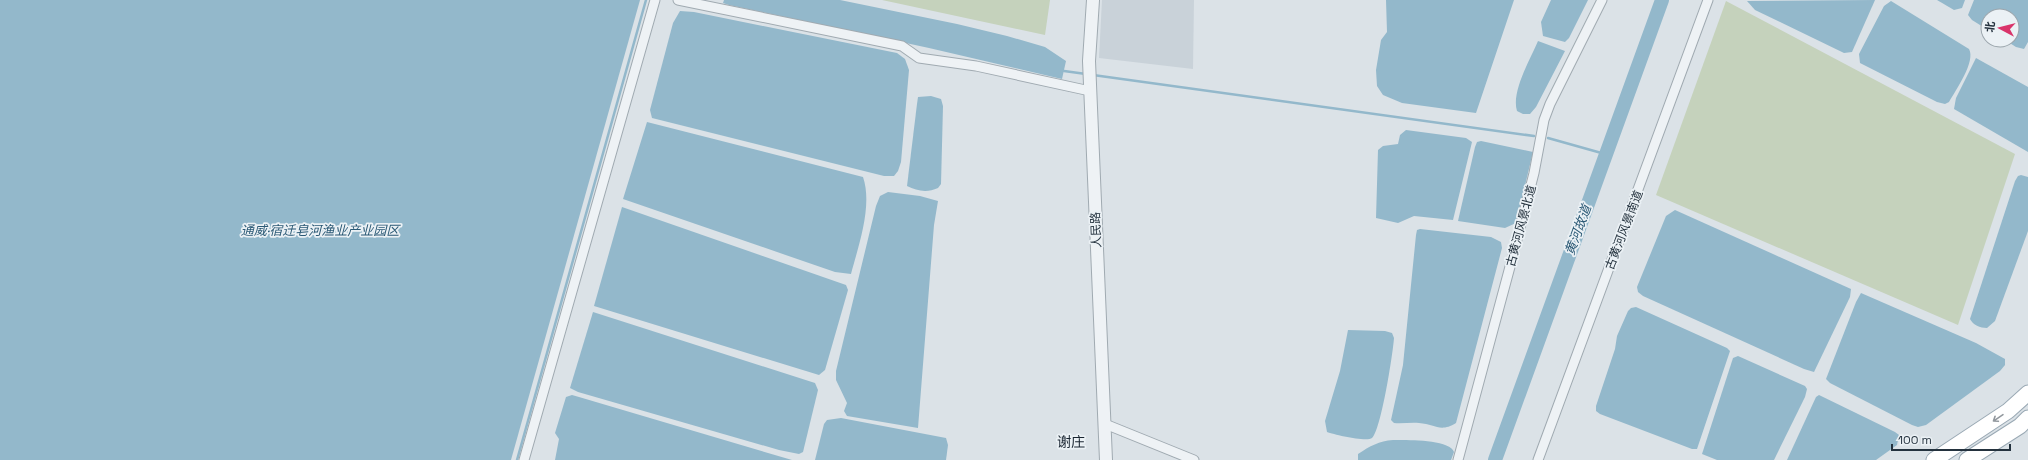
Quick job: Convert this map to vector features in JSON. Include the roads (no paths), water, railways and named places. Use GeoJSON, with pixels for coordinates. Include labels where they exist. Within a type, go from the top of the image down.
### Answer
{"type":"FeatureCollection","features":[{"type":"Feature","properties":{"kind":"main road"},"geometry":{"type":"LineString","coordinates":[[1934,460],[2008,411],[2028,393]]}},
{"type":"Feature","properties":{"kind":"main road"},"geometry":{"type":"LineString","coordinates":[[1967,460],[2020,426],[2028,418]]}},
{"type":"Feature","properties":{"kind":"street"},"geometry":{"type":"LineString","coordinates":[[524,460],[655,0]]}},
{"type":"Feature","properties":{"kind":"street"},"geometry":{"type":"LineString","coordinates":[[678,0],[792,25],[902,46],[919,58],[976,66],[1090,91]]}},
{"type":"Feature","properties":{"kind":"street","name":"人民路"},"geometry":{"type":"LineString","coordinates":[[1093,0],[1090,91],[1106,460]]}},
{"type":"Feature","properties":{"kind":"street","name":"古黄河风景北道"},"geometry":{"type":"LineString","coordinates":[[1458,460],[1533,181],[1544,120],[1550,104],[1602,0]]}},
{"type":"Feature","properties":{"kind":"street","name":"古黄河风景南道"},"geometry":{"type":"LineString","coordinates":[[1538,460],[1708,0]]}},
{"type":"Feature","properties":{"kind":"street"},"geometry":{"type":"LineString","coordinates":[[1105,424],[1194,460]]}},
{"type":"Feature","properties":{"kind":"water","name":"通威·宿迁皂河渔业产业园区"},"geometry":{"type":"Polygon","coordinates":[[[0,0],[640,0],[511,460],[0,460],[0,0]]]}},
{"type":"Feature","properties":{"kind":"water"},"geometry":{"type":"Polygon","coordinates":[[[724,0],[840,0],[1007,36],[1045,47],[1066,61],[1062,79],[929,48],[729,5],[723,3],[724,0]]]}},
{"type":"Feature","properties":{"kind":"water"},"geometry":{"type":"Polygon","coordinates":[[[1386,0],[1514,0],[1476,113],[1402,103],[1383,95],[1377,86],[1376,70],[1381,40],[1387,32],[1386,0]]]}},
{"type":"Feature","properties":{"kind":"water"},"geometry":{"type":"Polygon","coordinates":[[[1551,0],[1588,0],[1569,38],[1565,42],[1543,36],[1541,22],[1551,0]]]}},
{"type":"Feature","properties":{"kind":"water"},"geometry":{"type":"Polygon","coordinates":[[[1875,0],[1852,52],[1844,53],[1755,10],[1747,1],[1875,0]]]}},
{"type":"Feature","properties":{"kind":"water"},"geometry":{"type":"Polygon","coordinates":[[[1937,0],[1965,0],[1962,8],[1954,10],[1937,0]]]}},
{"type":"Feature","properties":{"kind":"water"},"geometry":{"type":"Polygon","coordinates":[[[1974,0],[2028,0],[2028,42],[2024,49],[2020,48],[2020,8],[1980,8],[1980,25],[1972,20],[1968,15],[1974,0]]]}},
{"type":"Feature","properties":{"kind":"water"},"geometry":{"type":"Polygon","coordinates":[[[1891,1],[1969,49],[1970,61],[1968,68],[1949,102],[1945,104],[1937,102],[1860,63],[1859,54],[1884,6],[1891,1]]]}},
{"type":"Feature","properties":{"kind":"water"},"geometry":{"type":"Polygon","coordinates":[[[680,11],[694,12],[897,53],[905,59],[909,70],[901,162],[898,171],[894,176],[884,176],[652,118],[650,110],[673,23],[680,11]]]}},
{"type":"Feature","properties":{"kind":"water"},"geometry":{"type":"Polygon","coordinates":[[[1538,41],[1565,51],[1536,107],[1530,114],[1523,114],[1517,111],[1517,95],[1522,76],[1538,41]]]}},
{"type":"Feature","properties":{"kind":"water"},"geometry":{"type":"Polygon","coordinates":[[[1976,58],[2028,87],[2028,152],[1954,109],[1956,98],[1976,58]]]}},
{"type":"Feature","properties":{"kind":"water"},"geometry":{"type":"Polygon","coordinates":[[[931,96],[941,99],[943,106],[941,184],[934,190],[922,191],[907,186],[918,97],[931,96]]]}},
{"type":"Feature","properties":{"kind":"water"},"geometry":{"type":"Polygon","coordinates":[[[647,122],[863,177],[866,188],[865,213],[861,239],[851,274],[835,272],[623,199],[647,122]]]}},
{"type":"Feature","properties":{"kind":"water"},"geometry":{"type":"Polygon","coordinates":[[[1406,130],[1466,138],[1472,142],[1453,220],[1414,216],[1398,223],[1376,218],[1378,150],[1383,146],[1398,144],[1400,135],[1406,130]]]}},
{"type":"Feature","properties":{"kind":"water"},"geometry":{"type":"Polygon","coordinates":[[[1481,141],[1533,152],[1516,223],[1505,228],[1458,221],[1475,147],[1477,142],[1481,141]]]}},
{"type":"Feature","properties":{"kind":"water"},"geometry":{"type":"Polygon","coordinates":[[[2021,175],[2028,177],[2028,231],[1995,321],[1987,328],[1977,326],[1970,319],[2015,181],[2018,176],[2021,175]]]}},
{"type":"Feature","properties":{"kind":"water"},"geometry":{"type":"Polygon","coordinates":[[[888,192],[920,196],[938,201],[934,225],[918,428],[847,416],[844,411],[847,403],[836,380],[836,371],[876,206],[880,196],[888,192]]]}},
{"type":"Feature","properties":{"kind":"water"},"geometry":{"type":"Polygon","coordinates":[[[622,207],[846,285],[848,290],[825,370],[819,375],[594,306],[622,207]]]}},
{"type":"Feature","properties":{"kind":"water"},"geometry":{"type":"Polygon","coordinates":[[[1675,210],[1851,289],[1850,297],[1814,372],[1804,369],[1643,296],[1638,292],[1637,287],[1666,216],[1675,210]]]}},
{"type":"Feature","properties":{"kind":"water"},"geometry":{"type":"Polygon","coordinates":[[[1420,229],[1491,237],[1501,242],[1502,248],[1456,423],[1441,428],[1419,423],[1394,423],[1391,420],[1403,365],[1416,235],[1417,230],[1420,229]]]}},
{"type":"Feature","properties":{"kind":"water"},"geometry":{"type":"Polygon","coordinates":[[[1861,293],[1976,343],[2005,359],[2005,365],[2000,371],[1926,425],[1918,427],[1912,425],[1830,383],[1826,379],[1856,302],[1861,293]]]}},
{"type":"Feature","properties":{"kind":"water"},"geometry":{"type":"Polygon","coordinates":[[[1636,307],[1727,348],[1730,351],[1697,449],[1692,449],[1600,414],[1596,411],[1596,406],[1615,349],[1617,336],[1628,311],[1631,308],[1636,307]]]}},
{"type":"Feature","properties":{"kind":"water"},"geometry":{"type":"Polygon","coordinates":[[[593,312],[815,383],[818,390],[803,452],[799,454],[779,450],[578,392],[570,388],[593,312]]]}},
{"type":"Feature","properties":{"kind":"water"},"geometry":{"type":"Polygon","coordinates":[[[1348,330],[1385,331],[1392,333],[1394,338],[1383,407],[1375,432],[1372,438],[1369,439],[1351,438],[1327,432],[1325,421],[1340,371],[1348,330]]]}},
{"type":"Feature","properties":{"kind":"water"},"geometry":{"type":"Polygon","coordinates":[[[1738,356],[1805,386],[1807,389],[1805,397],[1774,460],[1717,460],[1702,454],[1733,358],[1738,356]]]}},
{"type":"Feature","properties":{"kind":"water"},"geometry":{"type":"Polygon","coordinates":[[[572,395],[792,460],[555,460],[559,439],[555,433],[566,397],[572,395]]]}},
{"type":"Feature","properties":{"kind":"water"},"geometry":{"type":"Polygon","coordinates":[[[1819,395],[1895,432],[1899,435],[1897,445],[1876,460],[1787,460],[1816,397],[1819,395]]]}},
{"type":"Feature","properties":{"kind":"water"},"geometry":{"type":"Polygon","coordinates":[[[841,418],[946,438],[948,445],[946,460],[815,460],[824,424],[827,420],[841,418]]]}},
{"type":"Feature","properties":{"kind":"water"},"geometry":{"type":"Polygon","coordinates":[[[1393,440],[1436,442],[1451,448],[1454,452],[1451,460],[1358,460],[1358,454],[1375,444],[1393,440]]]}},
{"type":"Feature","properties":{"kind":"waterway"},"geometry":{"type":"LineString","coordinates":[[517,460],[646,0]]}},
{"type":"Feature","properties":{"kind":"waterway","name":"黄河故道"},"geometry":{"type":"LineString","coordinates":[[1495,460],[1662,0]]}},
{"type":"Feature","properties":{"kind":"waterway"},"geometry":{"type":"LineString","coordinates":[[1064,71],[1086,74]]}},
{"type":"Feature","properties":{"kind":"waterway"},"geometry":{"type":"LineString","coordinates":[[1093,75],[1534,136]]}},
{"type":"Feature","properties":{"kind":"waterway"},"geometry":{"type":"LineString","coordinates":[[1548,138],[1605,154]]}},
{"type":"Feature","properties":{"kind":"district","name":"谢庄"},"geometry":{"type":"Point","coordinates":[1071,442]}}]}
